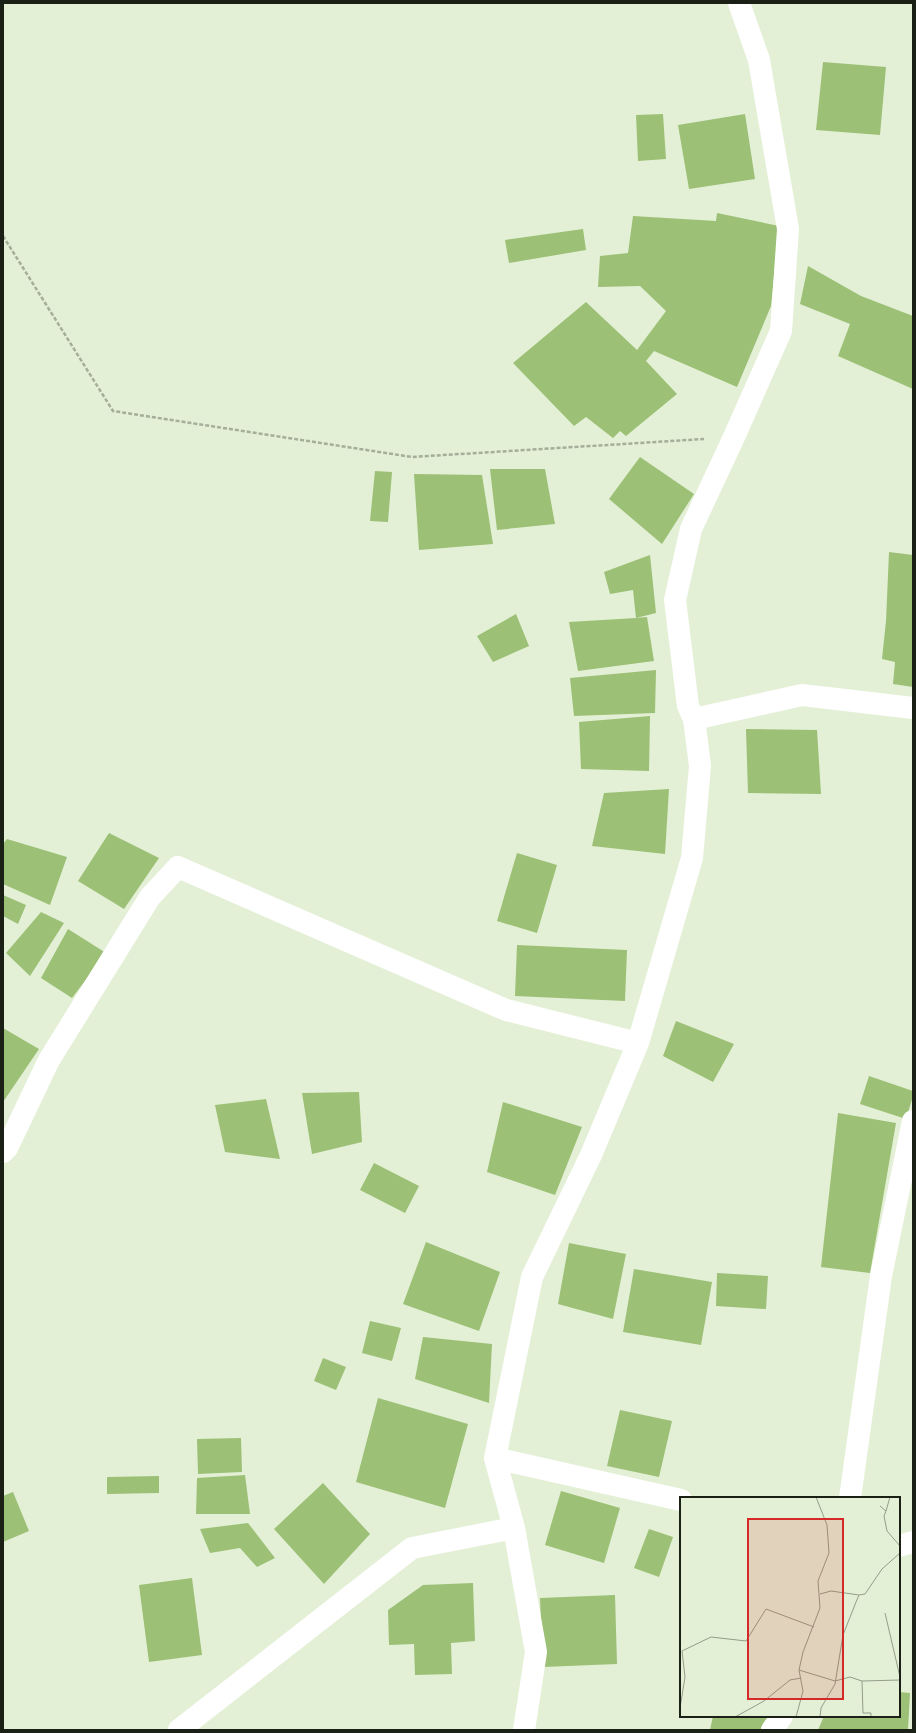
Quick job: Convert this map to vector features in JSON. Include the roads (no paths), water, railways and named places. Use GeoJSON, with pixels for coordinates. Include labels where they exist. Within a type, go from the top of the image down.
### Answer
{"type":"FeatureCollection","features":[{"type":"Feature","properties":{"kind":"street"},"geometry":{"type":"LineString","coordinates":[[524,1730],[536,1652],[514,1528],[495,1458],[532,1277],[591,1155],[638,1043],[692,858],[700,766],[694,719],[688,706],[675,600],[690,529],[734,437],[781,331],[788,229],[759,60],[739,3]]}},
{"type":"Feature","properties":{"kind":"street"},"geometry":{"type":"LineString","coordinates":[[694,719],[802,695],[913,708]]}},
{"type":"Feature","properties":{"kind":"street"},"geometry":{"type":"LineString","coordinates":[[3,1152],[7,1148],[49,1060],[150,897],[178,867],[506,1010],[638,1043]]}},
{"type":"Feature","properties":{"kind":"street"},"geometry":{"type":"LineString","coordinates":[[850,1497],[881,1276],[913,1121]]}},
{"type":"Feature","properties":{"kind":"street"},"geometry":{"type":"LineString","coordinates":[[495,1458],[680,1500]]}},
{"type":"Feature","properties":{"kind":"street"},"geometry":{"type":"LineString","coordinates":[[179,1730],[412,1548],[514,1528]]}},
{"type":"Feature","properties":{"kind":"street"},"geometry":{"type":"LineString","coordinates":[[900,1546],[913,1542]]}},
{"type":"Feature","properties":{"kind":"street"},"geometry":{"type":"LineString","coordinates":[[772,1730],[781,1717]]}}]}
